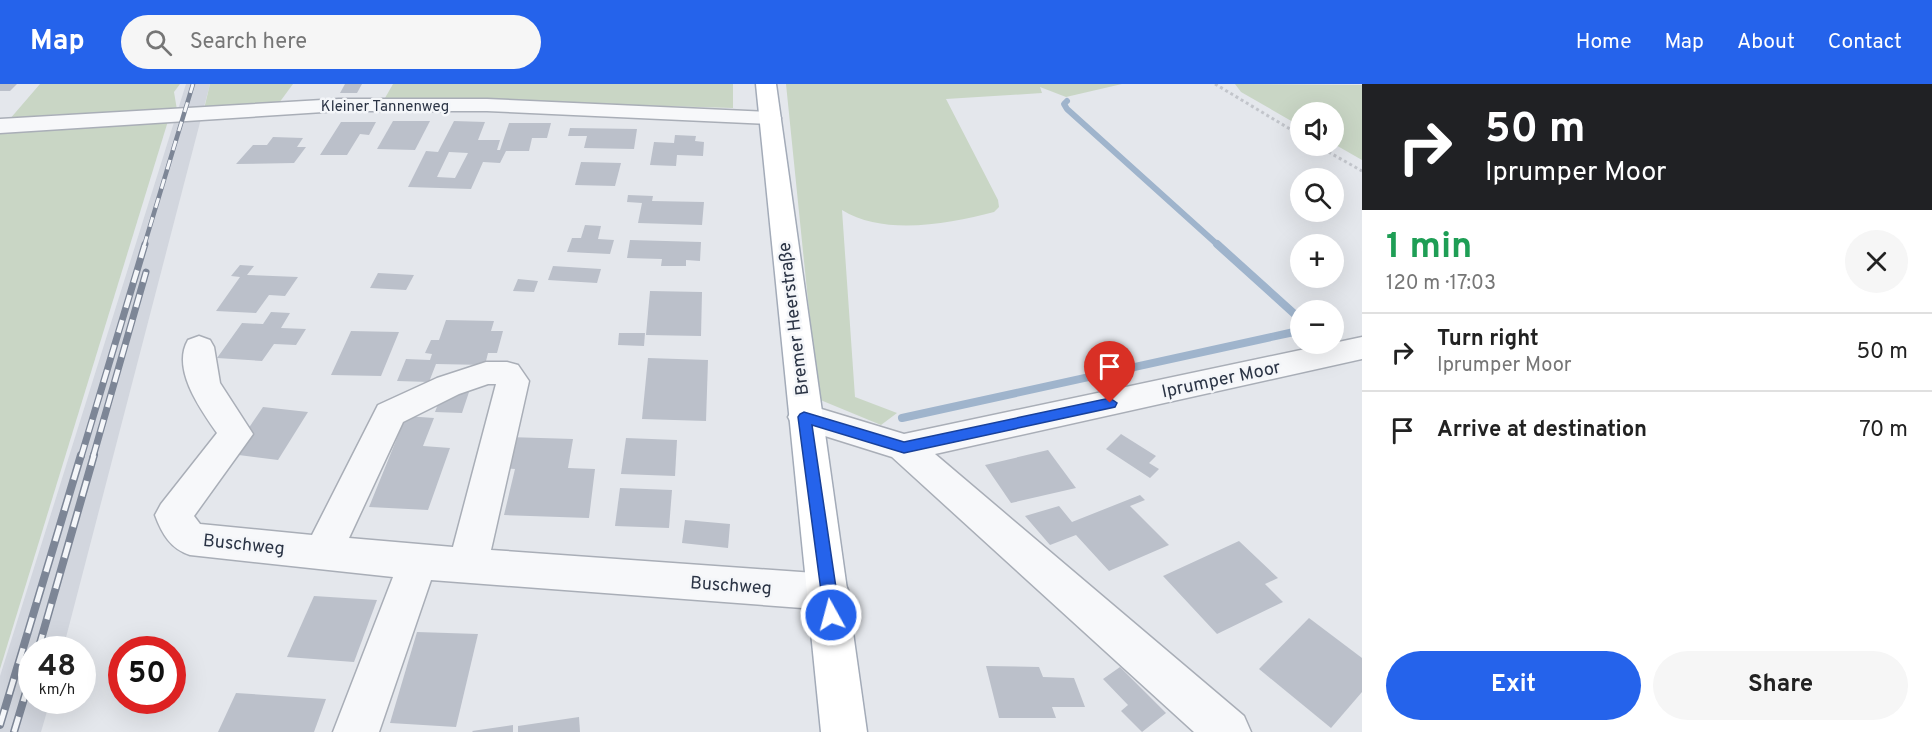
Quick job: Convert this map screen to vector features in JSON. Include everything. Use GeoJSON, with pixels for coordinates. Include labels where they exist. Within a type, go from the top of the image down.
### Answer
{"type":"FeatureCollection","features":[{"type":"Feature","properties":{"kind":"main road","name":"Bremer Heerstraße"},"geometry":{"type":"LineString","coordinates":[[766,84],[804,417],[829,592],[844,732]]}},
{"type":"Feature","properties":{"kind":"street","name":"Kleiner Tannenweg"},"geometry":{"type":"LineString","coordinates":[[0,126],[339,105],[487,105],[770,118]]}},
{"type":"Feature","properties":{"kind":"street","name":"Buschweg"},"geometry":{"type":"LineString","coordinates":[[198,347],[197,365],[205,388],[236,434],[174,514],[177,523],[190,539],[418,562],[829,592]]}},
{"type":"Feature","properties":{"kind":"street","name":"Iprumper Moor"},"geometry":{"type":"LineString","coordinates":[[904,447],[1362,348]]}},
{"type":"Feature","properties":{"kind":"street"},"geometry":{"type":"LineString","coordinates":[[323,552],[390,414],[448,386],[486,373],[507,373],[513,381],[468,565]]}},
{"type":"Feature","properties":{"kind":"street","name":"Iprumper Moor"},"geometry":{"type":"LineString","coordinates":[[804,417],[904,447],[1228,732]]}},
{"type":"Feature","properties":{"kind":"street"},"geometry":{"type":"LineString","coordinates":[[356,732],[418,562]]}},
{"type":"Feature","properties":{"kind":"path"},"geometry":{"type":"LineString","coordinates":[[1214,84],[1290,129]]}},
{"type":"Feature","properties":{"kind":"path"},"geometry":{"type":"LineString","coordinates":[[1336,156],[1362,171]]}},
{"type":"Feature","properties":{"kind":"shaded area"},"geometry":{"type":"Polygon","coordinates":[[[186,84],[210,84],[66,636],[18,636],[18,714],[46,714],[41,732],[0,732],[0,676],[186,84]]]}},
{"type":"Feature","properties":{"kind":"green space"},"geometry":{"type":"Polygon","coordinates":[[[40,84],[180,84],[174,92],[177,110],[47,115],[9,120],[40,84]]]}},
{"type":"Feature","properties":{"kind":"green space"},"geometry":{"type":"Polygon","coordinates":[[[210,84],[293,84],[279,103],[204,109],[210,84]]]}},
{"type":"Feature","properties":{"kind":"green space"},"geometry":{"type":"Polygon","coordinates":[[[393,84],[733,84],[733,108],[385,98],[393,84]]]}},
{"type":"Feature","properties":{"kind":"green space"},"geometry":{"type":"Polygon","coordinates":[[[786,84],[1122,84],[1066,97],[1040,87],[1042,93],[946,99],[998,200],[999,207],[994,212],[937,223],[896,225],[859,218],[842,210],[855,397],[897,413],[881,425],[818,399],[786,84]]]}},
{"type":"Feature","properties":{"kind":"green space"},"geometry":{"type":"Polygon","coordinates":[[[1235,84],[1362,85],[1362,160],[1344,150],[1344,102],[1290,102],[1290,120],[1241,92],[1235,84]]]}},
{"type":"Feature","properties":{"kind":"green space"},"geometry":{"type":"Polygon","coordinates":[[[168,121],[0,669],[0,132],[168,121]]]}},
{"type":"Feature","properties":{"kind":"building"},"geometry":{"type":"Polygon","coordinates":[[[0,84],[17,84],[10,91],[0,91],[0,84]]]}},
{"type":"Feature","properties":{"kind":"building"},"geometry":{"type":"Polygon","coordinates":[[[345,84],[362,84],[357,93],[340,93],[345,84]]]}},
{"type":"Feature","properties":{"kind":"building"},"geometry":{"type":"Polygon","coordinates":[[[393,121],[430,121],[415,150],[377,149],[393,121]]]}},
{"type":"Feature","properties":{"kind":"building"},"geometry":{"type":"Polygon","coordinates":[[[454,121],[485,122],[478,140],[500,140],[497,150],[500,150],[509,123],[551,123],[547,138],[532,138],[529,151],[506,151],[500,163],[483,162],[471,189],[408,187],[426,151],[438,152],[454,121]],[[449,152],[437,177],[455,178],[468,153],[449,152]]]}},
{"type":"Feature","properties":{"kind":"building"},"geometry":{"type":"Polygon","coordinates":[[[341,122],[376,122],[369,135],[360,134],[347,155],[320,155],[341,122]]]}},
{"type":"Feature","properties":{"kind":"building"},"geometry":{"type":"Polygon","coordinates":[[[570,128],[637,129],[634,149],[584,148],[587,136],[568,136],[570,128]]]}},
{"type":"Feature","properties":{"kind":"building"},"geometry":{"type":"Polygon","coordinates":[[[675,135],[696,136],[695,141],[704,142],[703,156],[677,155],[676,166],[650,165],[654,142],[674,143],[675,135]]]}},
{"type":"Feature","properties":{"kind":"building"},"geometry":{"type":"Polygon","coordinates":[[[273,137],[303,138],[297,147],[306,147],[294,163],[236,164],[253,145],[267,145],[273,137]]]}},
{"type":"Feature","properties":{"kind":"building"},"geometry":{"type":"Polygon","coordinates":[[[581,162],[621,163],[615,186],[575,185],[581,162]]]}},
{"type":"Feature","properties":{"kind":"building"},"geometry":{"type":"Polygon","coordinates":[[[628,195],[653,196],[652,201],[704,202],[702,225],[638,223],[642,203],[627,202],[628,195]]]}},
{"type":"Feature","properties":{"kind":"building"},"geometry":{"type":"Polygon","coordinates":[[[585,225],[601,226],[598,239],[614,240],[610,254],[567,252],[572,238],[581,238],[585,225]]]}},
{"type":"Feature","properties":{"kind":"building"},"geometry":{"type":"Polygon","coordinates":[[[630,240],[701,242],[700,261],[686,260],[686,266],[661,266],[662,259],[627,258],[630,240]]]}},
{"type":"Feature","properties":{"kind":"building"},"geometry":{"type":"Polygon","coordinates":[[[240,265],[254,266],[247,275],[298,277],[285,296],[269,295],[256,313],[216,311],[240,277],[231,276],[240,265]]]}},
{"type":"Feature","properties":{"kind":"building"},"geometry":{"type":"Polygon","coordinates":[[[553,266],[601,269],[597,283],[548,280],[553,266]]]}},
{"type":"Feature","properties":{"kind":"building"},"geometry":{"type":"Polygon","coordinates":[[[378,273],[414,275],[406,290],[370,288],[378,273]]]}},
{"type":"Feature","properties":{"kind":"building"},"geometry":{"type":"Polygon","coordinates":[[[518,279],[538,281],[534,292],[513,291],[518,279]]]}},
{"type":"Feature","properties":{"kind":"building"},"geometry":{"type":"Polygon","coordinates":[[[650,291],[702,292],[701,336],[646,335],[650,291]]]}},
{"type":"Feature","properties":{"kind":"building"},"geometry":{"type":"Polygon","coordinates":[[[271,312],[290,313],[281,328],[306,329],[296,345],[274,344],[262,361],[217,358],[242,323],[263,324],[271,312]]]}},
{"type":"Feature","properties":{"kind":"building"},"geometry":{"type":"Polygon","coordinates":[[[446,320],[494,321],[491,331],[503,331],[497,353],[488,353],[485,365],[436,364],[429,382],[397,381],[406,359],[430,360],[432,354],[425,353],[431,340],[439,340],[446,320]]]}},
{"type":"Feature","properties":{"kind":"building"},"geometry":{"type":"Polygon","coordinates":[[[351,331],[399,332],[381,376],[331,375],[351,331]]]}},
{"type":"Feature","properties":{"kind":"building"},"geometry":{"type":"Polygon","coordinates":[[[619,333],[645,333],[644,346],[618,345],[619,333]]]}},
{"type":"Feature","properties":{"kind":"building"},"geometry":{"type":"Polygon","coordinates":[[[648,358],[708,360],[706,421],[642,419],[648,358]]]}},
{"type":"Feature","properties":{"kind":"building"},"geometry":{"type":"Polygon","coordinates":[[[443,391],[469,392],[462,413],[435,412],[443,391]]]}},
{"type":"Feature","properties":{"kind":"building"},"geometry":{"type":"Polygon","coordinates":[[[263,407],[308,412],[278,460],[231,454],[263,407]]]}},
{"type":"Feature","properties":{"kind":"building"},"geometry":{"type":"Polygon","coordinates":[[[406,416],[434,418],[423,446],[450,448],[428,510],[369,507],[406,416]]]}},
{"type":"Feature","properties":{"kind":"building"},"geometry":{"type":"Polygon","coordinates":[[[1121,434],[1156,456],[1149,463],[1159,469],[1150,478],[1106,449],[1121,434]]]}},
{"type":"Feature","properties":{"kind":"building"},"geometry":{"type":"Polygon","coordinates":[[[508,437],[573,439],[568,468],[595,469],[589,518],[504,515],[515,469],[500,468],[508,437]]]}},
{"type":"Feature","properties":{"kind":"building"},"geometry":{"type":"Polygon","coordinates":[[[626,438],[677,440],[675,476],[621,474],[626,438]]]}},
{"type":"Feature","properties":{"kind":"building"},"geometry":{"type":"Polygon","coordinates":[[[1048,450],[1076,488],[1011,503],[985,465],[1048,450]]]}},
{"type":"Feature","properties":{"kind":"building"},"geometry":{"type":"Polygon","coordinates":[[[620,488],[672,490],[669,528],[615,526],[620,488]]]}},
{"type":"Feature","properties":{"kind":"building"},"geometry":{"type":"Polygon","coordinates":[[[1140,495],[1145,500],[1130,506],[1169,545],[1109,571],[1076,535],[1050,545],[1025,516],[1059,506],[1072,522],[1140,495]]]}},
{"type":"Feature","properties":{"kind":"building"},"geometry":{"type":"Polygon","coordinates":[[[685,520],[730,524],[728,548],[682,543],[685,520]]]}},
{"type":"Feature","properties":{"kind":"building"},"geometry":{"type":"Polygon","coordinates":[[[1239,541],[1278,578],[1265,584],[1283,602],[1217,634],[1163,576],[1239,541]]]}},
{"type":"Feature","properties":{"kind":"building"},"geometry":{"type":"Polygon","coordinates":[[[314,596],[377,600],[354,662],[287,657],[314,596]]]}},
{"type":"Feature","properties":{"kind":"building"},"geometry":{"type":"Polygon","coordinates":[[[1309,618],[1362,658],[1362,692],[1331,728],[1259,669],[1309,618]]]}},
{"type":"Feature","properties":{"kind":"building"},"geometry":{"type":"Polygon","coordinates":[[[417,632],[478,634],[456,727],[390,723],[417,632]]]}},
{"type":"Feature","properties":{"kind":"building"},"geometry":{"type":"Polygon","coordinates":[[[986,666],[1039,667],[1043,677],[1074,678],[1085,707],[1052,707],[1056,718],[999,718],[986,666]]]}},
{"type":"Feature","properties":{"kind":"building"},"geometry":{"type":"Polygon","coordinates":[[[1120,667],[1166,713],[1142,732],[1121,711],[1128,705],[1103,679],[1120,667]]]}},
{"type":"Feature","properties":{"kind":"building"},"geometry":{"type":"Polygon","coordinates":[[[236,693],[326,699],[314,732],[218,732],[236,693]]]}},
{"type":"Feature","properties":{"kind":"building"},"geometry":{"type":"Polygon","coordinates":[[[579,717],[580,732],[518,732],[518,726],[579,717]]]}},
{"type":"Feature","properties":{"kind":"building"},"geometry":{"type":"Polygon","coordinates":[[[513,725],[513,732],[472,731],[513,725]]]}},
{"type":"Feature","properties":{"kind":"waterway"},"geometry":{"type":"LineString","coordinates":[[1067,101],[1064,104],[1067,109],[1219,246]]}},
{"type":"Feature","properties":{"kind":"waterway"},"geometry":{"type":"LineString","coordinates":[[1217,244],[1290,310]]}},
{"type":"Feature","properties":{"kind":"waterway"},"geometry":{"type":"LineString","coordinates":[[902,418],[1290,333]]}},
{"type":"Feature","properties":{"kind":"railway"},"geometry":{"type":"LineString","coordinates":[[144,246],[193,84]]}},
{"type":"Feature","properties":{"kind":"railway"},"geometry":{"type":"LineString","coordinates":[[81,457],[145,244]]}},
{"type":"Feature","properties":{"kind":"railway"},"geometry":{"type":"LineString","coordinates":[[93,457],[146,272]]}},
{"type":"Feature","properties":{"kind":"railway"},"geometry":{"type":"LineString","coordinates":[[0,725],[81,455]]}},
{"type":"Feature","properties":{"kind":"railway"},"geometry":{"type":"LineString","coordinates":[[42,636],[94,455]]}},
{"type":"Feature","properties":{"kind":"railway"},"geometry":{"type":"LineString","coordinates":[[14,732],[19,714]]}},
{"type":"Feature","properties":{"kind":"route"},"geometry":{"type":"LineString","coordinates":[[831,615],[804,417],[904,447],[1110,403]]}}]}
